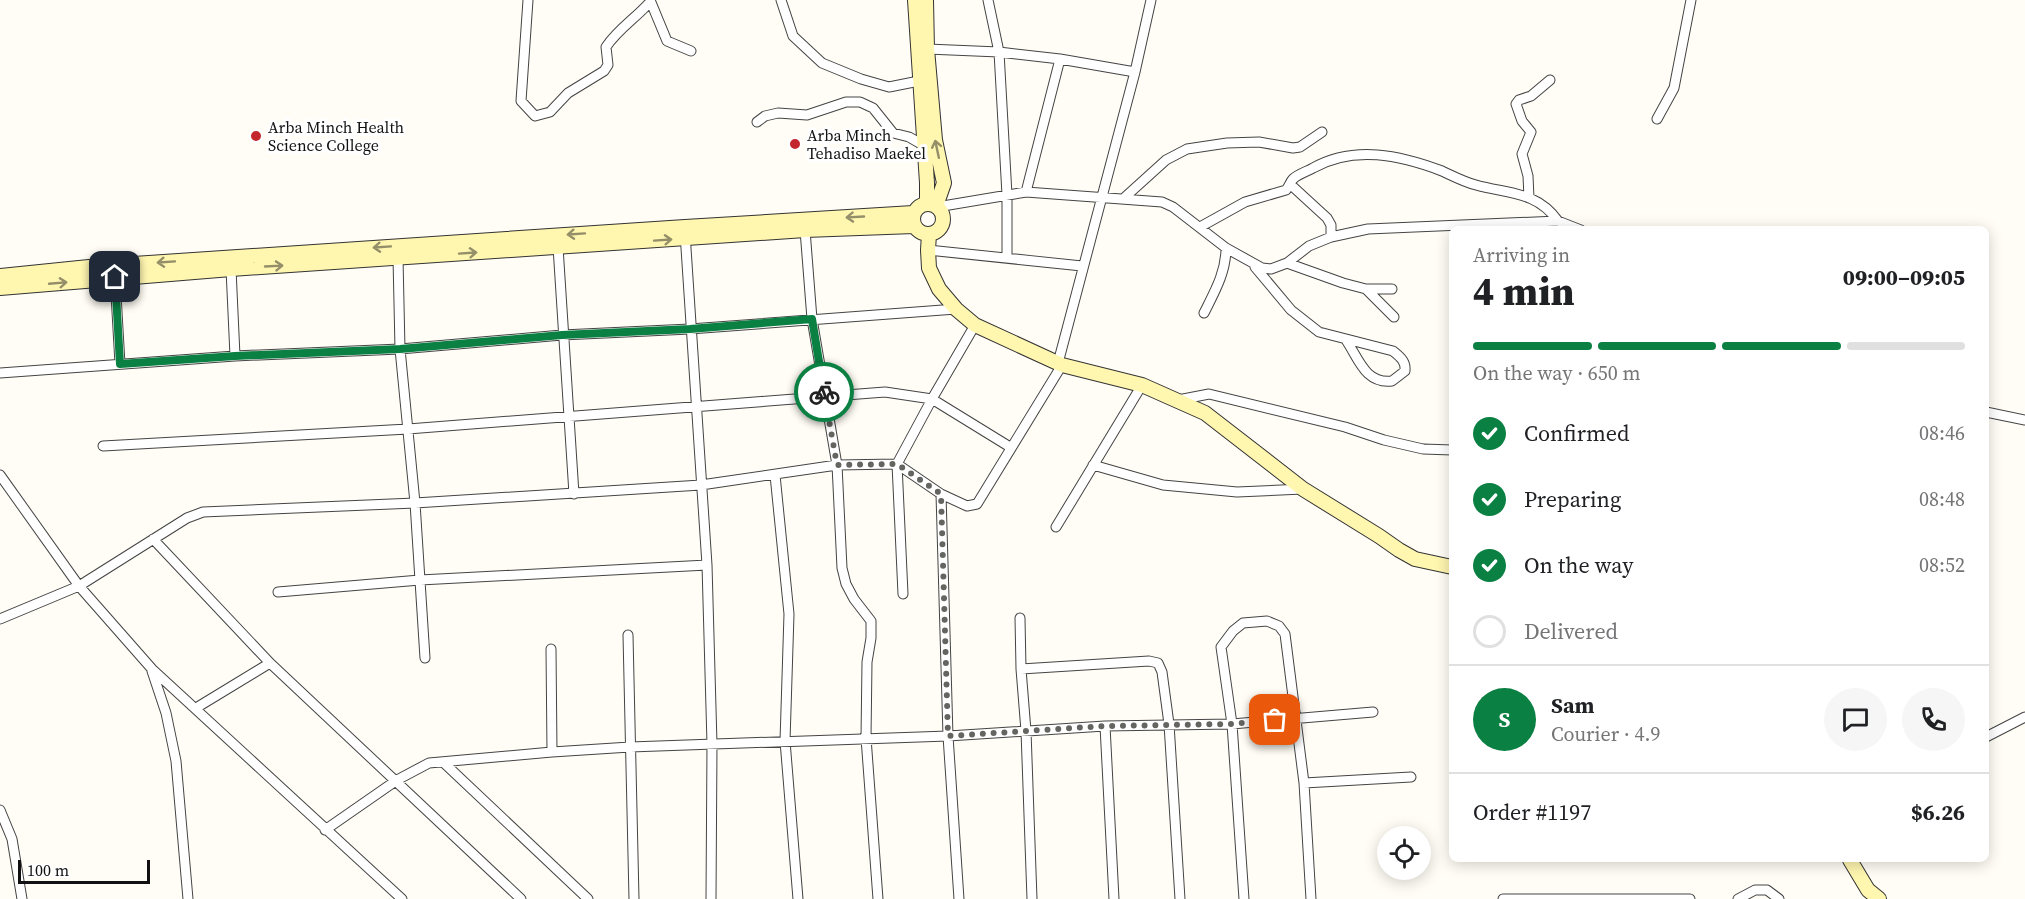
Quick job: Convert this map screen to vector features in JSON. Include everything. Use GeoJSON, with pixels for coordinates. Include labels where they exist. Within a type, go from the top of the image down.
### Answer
{"type":"FeatureCollection","features":[{"type":"Feature","properties":{"kind":"main road"},"geometry":{"type":"LineString","coordinates":[[915,0],[923,145],[933,205],[942,215],[941,226],[934,233],[921,232],[914,220],[918,207],[933,205]]}},
{"type":"Feature","properties":{"kind":"main road"},"geometry":{"type":"LineString","coordinates":[[926,0],[927,48],[935,140],[944,183],[933,205]]}},
{"type":"Feature","properties":{"kind":"main road"},"geometry":{"type":"LineString","coordinates":[[0,288],[115,277],[558,247],[685,233],[805,230],[914,220]]}},
{"type":"Feature","properties":{"kind":"main road"},"geometry":{"type":"LineString","coordinates":[[0,276],[90,267],[914,220]]}},
{"type":"Feature","properties":{"kind":"main road"},"geometry":{"type":"LineString","coordinates":[[929,234],[929,268],[939,289],[956,309],[975,325],[1060,364],[1142,385],[1205,413],[1304,489],[1415,559],[1449,566]]}},
{"type":"Feature","properties":{"kind":"main road"},"geometry":{"type":"LineString","coordinates":[[1851,862],[1872,896]]}},
{"type":"Feature","properties":{"kind":"street"},"geometry":{"type":"LineString","coordinates":[[528,0],[521,101],[535,116],[550,112],[568,93],[604,71],[608,65],[606,46],[650,1],[667,41],[691,51]]}},
{"type":"Feature","properties":{"kind":"street"},"geometry":{"type":"LineString","coordinates":[[781,0],[794,36],[822,63],[861,79],[889,87],[920,81]]}},
{"type":"Feature","properties":{"kind":"street"},"geometry":{"type":"LineString","coordinates":[[988,0],[999,52],[1007,195],[1006,257]]}},
{"type":"Feature","properties":{"kind":"street"},"geometry":{"type":"LineString","coordinates":[[0,619],[79,586],[153,538],[187,518],[203,512],[574,494],[701,485],[837,465],[897,464],[941,494],[967,506],[977,504],[1060,364],[1082,266],[1103,198],[1151,0]]}},
{"type":"Feature","properties":{"kind":"street"},"geometry":{"type":"LineString","coordinates":[[1657,119],[1674,88],[1687,10],[1691,0]]}},
{"type":"Feature","properties":{"kind":"street"},"geometry":{"type":"LineString","coordinates":[[927,48],[1060,58],[1135,72]]}},
{"type":"Feature","properties":{"kind":"street"},"geometry":{"type":"LineString","coordinates":[[1026,192],[1060,58]]}},
{"type":"Feature","properties":{"kind":"street"},"geometry":{"type":"LineString","coordinates":[[1529,198],[1528,176],[1522,154],[1531,132],[1517,111],[1516,104],[1519,100],[1531,96],[1550,80]]}},
{"type":"Feature","properties":{"kind":"street"},"geometry":{"type":"LineString","coordinates":[[757,122],[765,116],[807,115],[846,102],[861,102],[873,108],[893,133],[909,137],[923,145]]}},
{"type":"Feature","properties":{"kind":"street"},"geometry":{"type":"LineString","coordinates":[[1124,198],[1167,160],[1187,149],[1259,141],[1293,148],[1300,147],[1322,132]]}},
{"type":"Feature","properties":{"kind":"street"},"geometry":{"type":"LineString","coordinates":[[1200,227],[1245,202],[1286,190],[1293,179],[1328,160],[1346,155],[1382,155],[1440,171],[1475,185],[1529,198],[1538,201],[1550,210],[1558,221]]}},
{"type":"Feature","properties":{"kind":"street"},"geometry":{"type":"LineString","coordinates":[[1290,185],[1327,218],[1331,225],[1331,237]]}},
{"type":"Feature","properties":{"kind":"street"},"geometry":{"type":"LineString","coordinates":[[933,205],[1026,192],[1162,202],[1227,248],[1262,268],[1271,269],[1287,264],[1309,246],[1331,237],[1368,229],[1558,221],[1571,226]]}},
{"type":"Feature","properties":{"kind":"street"},"geometry":{"type":"LineString","coordinates":[[805,230],[812,319],[837,465],[842,568],[846,584],[854,599],[871,621],[867,663],[866,738],[878,899]]}},
{"type":"Feature","properties":{"kind":"street"},"geometry":{"type":"LineString","coordinates":[[685,233],[707,565],[711,744],[711,899]]}},
{"type":"Feature","properties":{"kind":"street"},"geometry":{"type":"LineString","coordinates":[[558,247],[574,494]]}},
{"type":"Feature","properties":{"kind":"street"},"geometry":{"type":"LineString","coordinates":[[1204,313],[1222,277],[1227,248]]}},
{"type":"Feature","properties":{"kind":"street"},"geometry":{"type":"LineString","coordinates":[[928,250],[1082,266]]}},
{"type":"Feature","properties":{"kind":"street"},"geometry":{"type":"LineString","coordinates":[[398,258],[400,349],[415,503],[425,658]]}},
{"type":"Feature","properties":{"kind":"street"},"geometry":{"type":"LineString","coordinates":[[1247,258],[1291,310],[1319,332],[1393,351],[1405,364],[1405,371],[1392,381],[1375,380],[1368,375],[1346,340]]}},
{"type":"Feature","properties":{"kind":"street"},"geometry":{"type":"LineString","coordinates":[[1287,264],[1366,289],[1392,289]]}},
{"type":"Feature","properties":{"kind":"street"},"geometry":{"type":"LineString","coordinates":[[231,269],[235,356]]}},
{"type":"Feature","properties":{"kind":"street"},"geometry":{"type":"LineString","coordinates":[[115,277],[120,364]]}},
{"type":"Feature","properties":{"kind":"street"},"geometry":{"type":"LineString","coordinates":[[1366,289],[1394,317]]}},
{"type":"Feature","properties":{"kind":"street"},"geometry":{"type":"LineString","coordinates":[[0,374],[235,356],[400,349],[562,335],[690,329],[956,309]]}},
{"type":"Feature","properties":{"kind":"street"},"geometry":{"type":"LineString","coordinates":[[903,594],[897,464],[975,325]]}},
{"type":"Feature","properties":{"kind":"street"},"geometry":{"type":"LineString","coordinates":[[1056,527],[1142,385]]}},
{"type":"Feature","properties":{"kind":"street"},"geometry":{"type":"LineString","coordinates":[[104,446],[408,429],[885,392],[932,399],[1010,447]]}},
{"type":"Feature","properties":{"kind":"street"},"geometry":{"type":"LineString","coordinates":[[1178,400],[1209,394],[1344,427],[1384,440],[1423,449],[1449,450]]}},
{"type":"Feature","properties":{"kind":"street"},"geometry":{"type":"LineString","coordinates":[[1989,413],[2025,420]]}},
{"type":"Feature","properties":{"kind":"street"},"geometry":{"type":"LineString","coordinates":[[1093,465],[1162,485],[1237,492],[1304,489]]}},
{"type":"Feature","properties":{"kind":"street"},"geometry":{"type":"LineString","coordinates":[[775,475],[789,614],[785,741],[798,899]]}},
{"type":"Feature","properties":{"kind":"street"},"geometry":{"type":"LineString","coordinates":[[0,476],[79,586],[152,669],[402,899]]}},
{"type":"Feature","properties":{"kind":"street"},"geometry":{"type":"LineString","coordinates":[[941,494],[948,736],[959,899]]}},
{"type":"Feature","properties":{"kind":"street"},"geometry":{"type":"LineString","coordinates":[[153,538],[270,663],[521,899]]}},
{"type":"Feature","properties":{"kind":"street"},"geometry":{"type":"LineString","coordinates":[[279,592],[420,580],[707,565]]}},
{"type":"Feature","properties":{"kind":"street"},"geometry":{"type":"LineString","coordinates":[[1020,618],[1032,899]]}},
{"type":"Feature","properties":{"kind":"street"},"geometry":{"type":"LineString","coordinates":[[1244,899],[1232,724],[1221,647],[1243,622],[1267,621],[1279,626],[1285,634],[1304,783],[1311,899]]}},
{"type":"Feature","properties":{"kind":"street"},"geometry":{"type":"LineString","coordinates":[[627,635],[634,899]]}},
{"type":"Feature","properties":{"kind":"street"},"geometry":{"type":"LineString","coordinates":[[551,649],[552,752]]}},
{"type":"Feature","properties":{"kind":"street"},"geometry":{"type":"LineString","coordinates":[[1021,669],[1149,661],[1158,663],[1162,672],[1169,724],[1180,899]]}},
{"type":"Feature","properties":{"kind":"street"},"geometry":{"type":"LineString","coordinates":[[196,708],[270,663]]}},
{"type":"Feature","properties":{"kind":"street"},"geometry":{"type":"LineString","coordinates":[[152,669],[166,713],[176,761],[188,899]]}},
{"type":"Feature","properties":{"kind":"street"},"geometry":{"type":"LineString","coordinates":[[325,830],[397,780],[429,763],[630,747],[948,736],[1105,726],[1232,724],[1373,712]]}},
{"type":"Feature","properties":{"kind":"street"},"geometry":{"type":"LineString","coordinates":[[1989,735],[2025,717]]}},
{"type":"Feature","properties":{"kind":"street"},"geometry":{"type":"LineString","coordinates":[[1105,726],[1114,899]]}},
{"type":"Feature","properties":{"kind":"street"},"geometry":{"type":"LineString","coordinates":[[443,762],[588,899]]}},
{"type":"Feature","properties":{"kind":"street"},"geometry":{"type":"LineString","coordinates":[[1304,783],[1411,777]]}},
{"type":"Feature","properties":{"kind":"street"},"geometry":{"type":"LineString","coordinates":[[0,810],[12,839],[22,899]]}},
{"type":"Feature","properties":{"kind":"street"},"geometry":{"type":"LineString","coordinates":[[1738,899],[1755,891],[1767,890],[1779,899]]}},
{"type":"Feature","properties":{"kind":"street"},"geometry":{"type":"LineString","coordinates":[[1503,899],[1690,899]]}},
{"type":"Feature","properties":{"kind":"way so far"},"geometry":{"type":"LineString","coordinates":[[824,392],[837,465],[897,464],[941,494],[948,736],[1105,726],[1232,724],[1275,720]]}},
{"type":"Feature","properties":{"kind":"place","name":"Arba Minch Health Science College"},"geometry":{"type":"Point","coordinates":[256,136]}},
{"type":"Feature","properties":{"kind":"place","name":"Arba Minch Tehadiso Maekel"},"geometry":{"type":"Point","coordinates":[795,144]}},
{"type":"Feature","properties":{"kind":"route"},"geometry":{"type":"LineString","coordinates":[[115,277],[120,364],[235,356],[400,349],[562,335],[690,329],[812,319],[824,392]]}}]}
